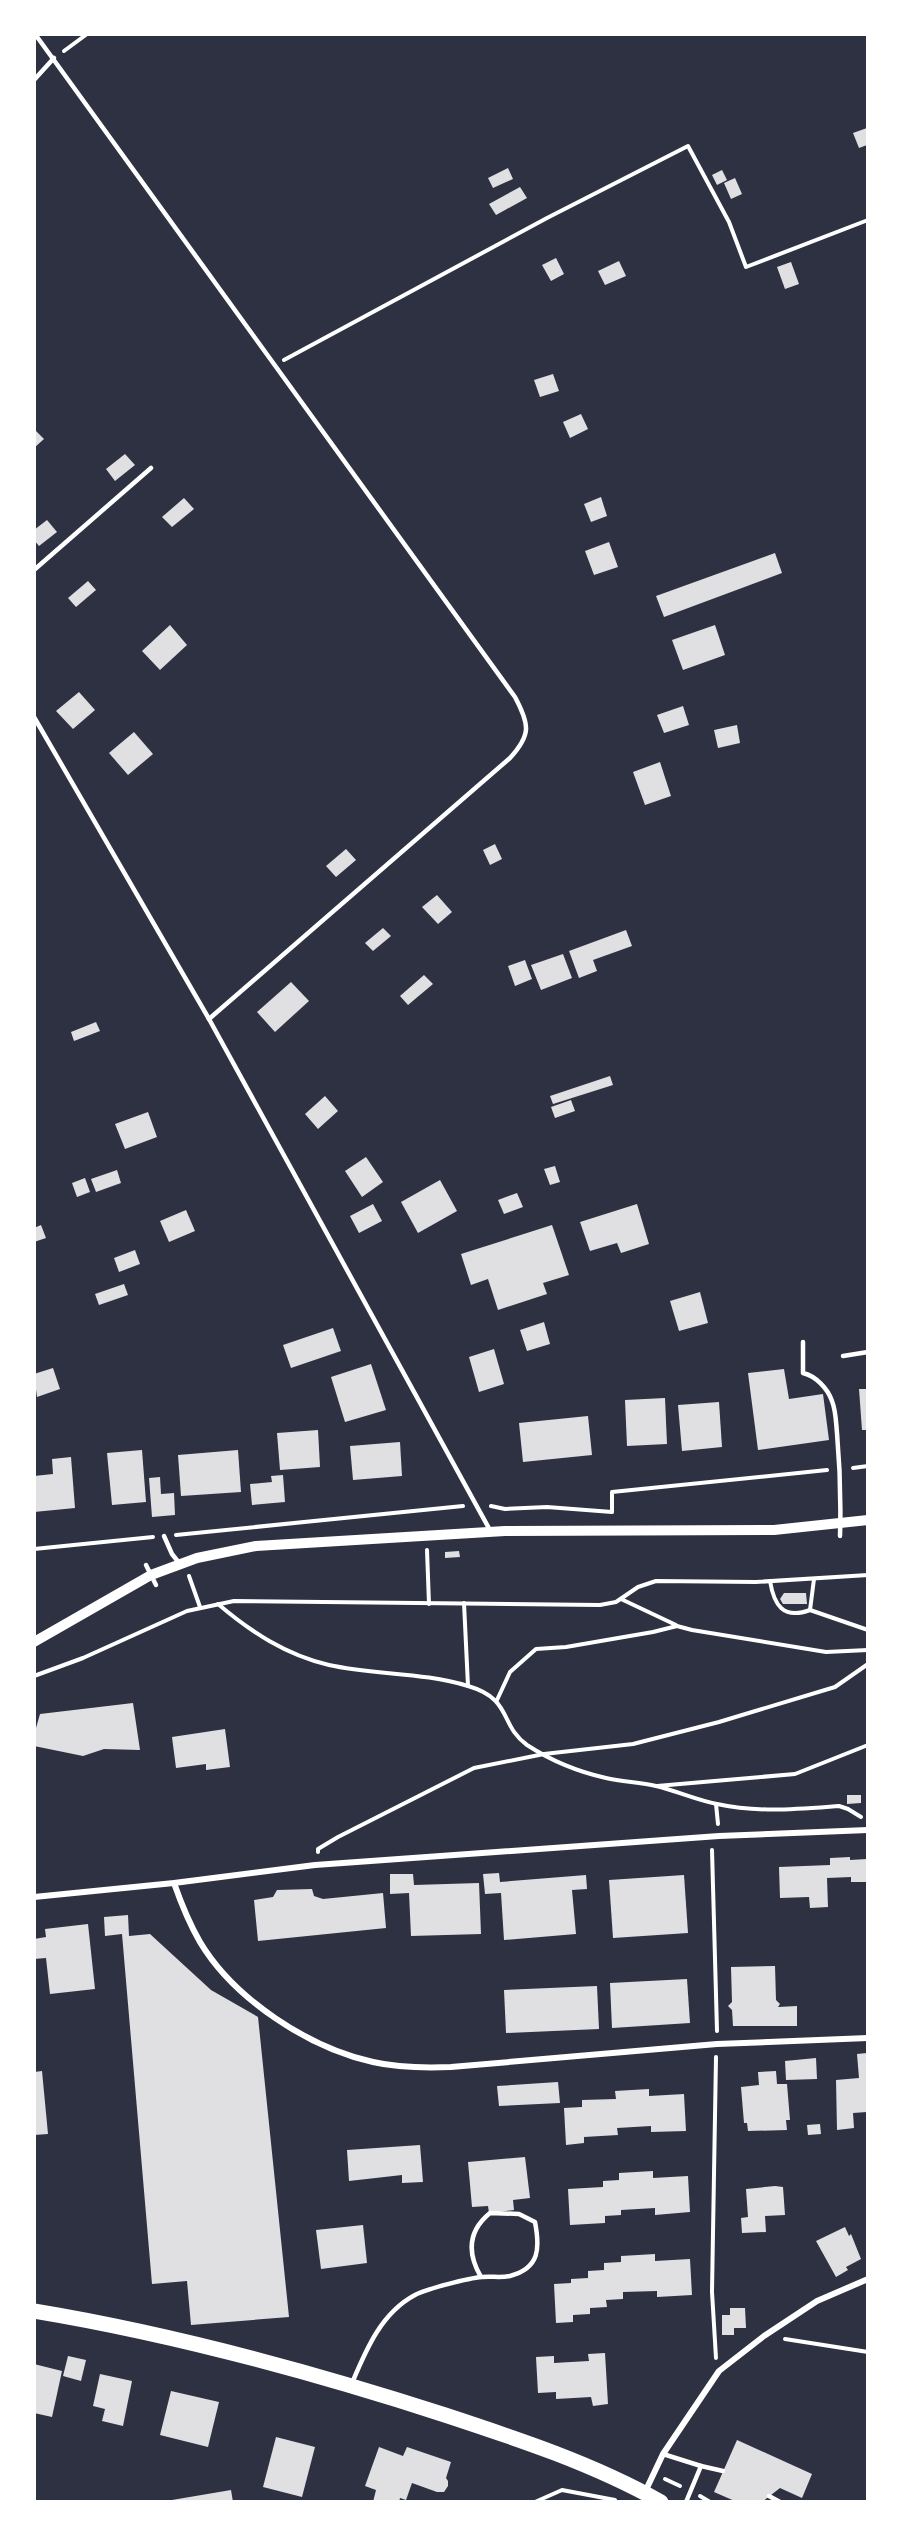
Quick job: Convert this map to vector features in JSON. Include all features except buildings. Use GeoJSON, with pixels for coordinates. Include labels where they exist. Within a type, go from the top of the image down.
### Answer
{"type":"FeatureCollection","features":[{"type":"Feature","properties":{"kind":"main road"},"geometry":{"type":"LineString","coordinates":[[34,2311],[189,2343],[351,2386],[491,2431],[604,2474],[661,2502]]}},
{"type":"Feature","properties":{"kind":"street"},"geometry":{"type":"LineString","coordinates":[[34,1642],[151,1575],[180,1564],[256,1546],[491,1532],[774,1530],[867,1520]]}},
{"type":"Feature","properties":{"kind":"street"},"geometry":{"type":"LineString","coordinates":[[34,1897],[174,1883],[315,1865],[712,1837],[867,1830]]}},
{"type":"Feature","properties":{"kind":"street"},"geometry":{"type":"LineString","coordinates":[[174,1883],[200,1942],[221,1969],[245,1993],[308,2038],[338,2052],[374,2063],[411,2068],[451,2067],[717,2044],[867,2038]]}},
{"type":"Feature","properties":{"kind":"street"},"geometry":{"type":"LineString","coordinates":[[644,2492],[663,2454],[719,2371],[764,2336],[818,2301],[867,2279]]}},
{"type":"Feature","properties":{"kind":"lane"},"geometry":{"type":"LineString","coordinates":[[35,34],[515,697],[525,717],[524,743],[510,758],[209,1019]]}},
{"type":"Feature","properties":{"kind":"lane"},"geometry":{"type":"LineString","coordinates":[[34,80],[54,58]]}},
{"type":"Feature","properties":{"kind":"lane"},"geometry":{"type":"LineString","coordinates":[[34,570],[152,468]]}},
{"type":"Feature","properties":{"kind":"lane"},"geometry":{"type":"LineString","coordinates":[[34,717],[209,1019],[491,1532]]}},
{"type":"Feature","properties":{"kind":"lane"},"geometry":{"type":"LineString","coordinates":[[803,1342],[803,1373],[811,1374],[833,1401],[839,1469],[840,1536]]}},
{"type":"Feature","properties":{"kind":"lane"},"geometry":{"type":"LineString","coordinates":[[843,1356],[867,1352]]}},
{"type":"Feature","properties":{"kind":"lane"},"geometry":{"type":"LineString","coordinates":[[164,1536],[172,1554],[180,1564]]}},
{"type":"Feature","properties":{"kind":"lane"},"geometry":{"type":"LineString","coordinates":[[351,2386],[370,2342],[390,2314],[416,2294],[481,2277],[508,2277],[527,2269],[535,2260],[538,2238],[535,2222],[519,2214],[490,2213],[477,2223],[472,2238],[472,2262],[481,2277]]}},
{"type":"Feature","properties":{"kind":"lane"},"geometry":{"type":"LineString","coordinates":[[663,2454],[723,2471]]}},
{"type":"Feature","properties":{"kind":"lane"},"geometry":{"type":"LineString","coordinates":[[686,2502],[701,2466]]}},
{"type":"Feature","properties":{"kind":"lane"},"geometry":{"type":"LineString","coordinates":[[770,2496],[780,2502]]}},
{"type":"Feature","properties":{"kind":"path"},"geometry":{"type":"LineString","coordinates":[[54,58],[87,34]]}},
{"type":"Feature","properties":{"kind":"path"},"geometry":{"type":"LineString","coordinates":[[275,364],[547,218],[688,146],[729,222],[746,267],[867,220]]}},
{"type":"Feature","properties":{"kind":"path"},"geometry":{"type":"LineString","coordinates":[[34,1549],[459,1508],[482,1497],[485,1503],[493,1508],[547,1507],[612,1512],[612,1492],[867,1466]]}},
{"type":"Feature","properties":{"kind":"path"},"geometry":{"type":"LineString","coordinates":[[426,1536],[429,1604]]}},
{"type":"Feature","properties":{"kind":"path"},"geometry":{"type":"LineString","coordinates":[[180,1564],[188,1572],[200,1607]]}},
{"type":"Feature","properties":{"kind":"path"},"geometry":{"type":"LineString","coordinates":[[34,1676],[83,1658],[159,1622],[200,1607],[218,1604],[243,1601],[600,1605],[621,1599],[638,1587],[656,1581],[770,1581],[867,1575]]}},
{"type":"Feature","properties":{"kind":"path"},"geometry":{"type":"LineString","coordinates":[[810,1610],[814,1579]]}},
{"type":"Feature","properties":{"kind":"path"},"geometry":{"type":"LineString","coordinates":[[770,1581],[773,1599],[779,1607],[797,1613],[810,1610],[867,1630]]}},
{"type":"Feature","properties":{"kind":"path"},"geometry":{"type":"LineString","coordinates":[[621,1599],[676,1626],[692,1630],[826,1652],[867,1650]]}},
{"type":"Feature","properties":{"kind":"path"},"geometry":{"type":"LineString","coordinates":[[464,1603],[468,1686]]}},
{"type":"Feature","properties":{"kind":"path"},"geometry":{"type":"LineString","coordinates":[[218,1604],[259,1636],[296,1655],[329,1665],[430,1678],[486,1692],[497,1700],[514,1731],[526,1744],[586,1773],[657,1786],[716,1804],[755,1810],[839,1806],[848,1809],[867,1824]]}},
{"type":"Feature","properties":{"kind":"path"},"geometry":{"type":"LineString","coordinates":[[497,1700],[510,1672],[536,1649],[566,1647],[676,1626]]}},
{"type":"Feature","properties":{"kind":"path"},"geometry":{"type":"LineString","coordinates":[[315,1865],[318,1849],[474,1768],[544,1754],[633,1744],[719,1722],[835,1687],[867,1664]]}},
{"type":"Feature","properties":{"kind":"path"},"geometry":{"type":"LineString","coordinates":[[657,1786],[795,1774],[867,1745]]}},
{"type":"Feature","properties":{"kind":"path"},"geometry":{"type":"LineString","coordinates":[[712,1837],[718,2028]]}},
{"type":"Feature","properties":{"kind":"path"},"geometry":{"type":"LineString","coordinates":[[715,2354],[712,2270],[714,2098],[717,2044]]}},
{"type":"Feature","properties":{"kind":"path"},"geometry":{"type":"LineString","coordinates":[[764,2336],[867,2352]]}},
{"type":"Feature","properties":{"kind":"path"},"geometry":{"type":"LineString","coordinates":[[535,2502],[562,2490],[617,2502]]}}]}
